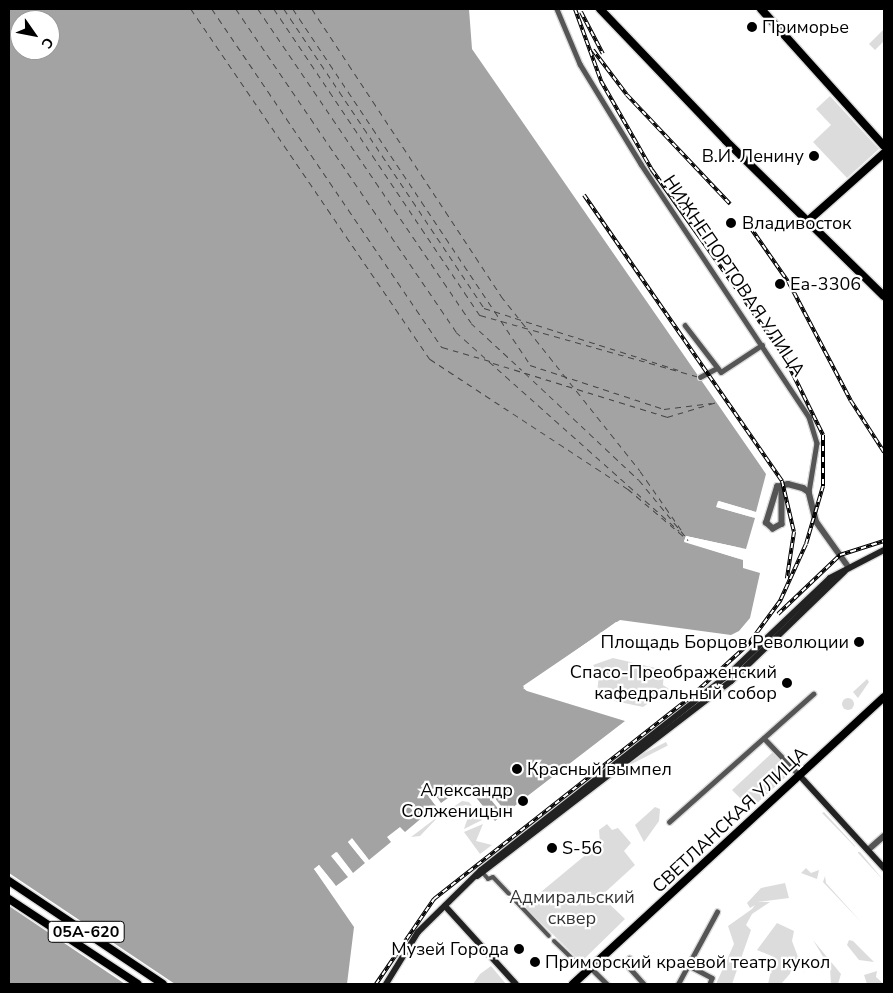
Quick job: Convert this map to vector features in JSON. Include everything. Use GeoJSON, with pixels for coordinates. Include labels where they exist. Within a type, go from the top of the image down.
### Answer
{"type":"FeatureCollection","features":[{"type":"Feature","properties":{"kind":"main road"},"geometry":{"type":"LineString","coordinates":[[600,9],[744,158],[810,219],[884,296]]}},
{"type":"Feature","properties":{"kind":"main road"},"geometry":{"type":"LineString","coordinates":[[761,9],[884,146]]}},
{"type":"Feature","properties":{"kind":"main road"},"geometry":{"type":"LineString","coordinates":[[810,219],[884,153]]}},
{"type":"Feature","properties":{"kind":"main road"},"geometry":{"type":"LineString","coordinates":[[386,984],[400,957],[445,906],[481,874],[689,708],[848,566],[884,550]]}},
{"type":"Feature","properties":{"kind":"main road","name":"СВЕТЛАНСКАЯ УЛИЦА"},"geometry":{"type":"LineString","coordinates":[[573,984],[884,697]]}},
{"type":"Feature","properties":{"kind":"main road"},"geometry":{"type":"LineString","coordinates":[[800,776],[884,868]]}},
{"type":"Feature","properties":{"kind":"main road","name":"05А-620"},"geometry":{"type":"LineString","coordinates":[[9,881],[163,984]]}},
{"type":"Feature","properties":{"kind":"main road","name":"05А-620"},"geometry":{"type":"LineString","coordinates":[[9,899],[138,984]]}},
{"type":"Feature","properties":{"kind":"main road"},"geometry":{"type":"LineString","coordinates":[[445,906],[516,984]]}},
{"type":"Feature","properties":{"kind":"street","name":"НИЖНЕПОРТОВАЯ УЛИЦА"},"geometry":{"type":"LineString","coordinates":[[557,9],[580,64],[607,109],[762,345],[815,432],[817,454],[809,492],[814,518],[848,566]]}},
{"type":"Feature","properties":{"kind":"street"},"geometry":{"type":"LineString","coordinates":[[685,325],[715,369],[722,372],[762,345]]}},
{"type":"Feature","properties":{"kind":"street"},"geometry":{"type":"LineString","coordinates":[[700,377],[715,369]]}},
{"type":"Feature","properties":{"kind":"street"},"geometry":{"type":"LineString","coordinates":[[782,486],[782,524],[770,528],[768,511],[774,492],[782,486],[809,492]]}},
{"type":"Feature","properties":{"kind":"street"},"geometry":{"type":"LineString","coordinates":[[669,822],[813,694]]}},
{"type":"Feature","properties":{"kind":"street"},"geometry":{"type":"LineString","coordinates":[[764,738],[800,776]]}},
{"type":"Feature","properties":{"kind":"street"},"geometry":{"type":"LineString","coordinates":[[868,850],[884,836]]}},
{"type":"Feature","properties":{"kind":"street"},"geometry":{"type":"LineString","coordinates":[[481,874],[493,877],[549,936]]}},
{"type":"Feature","properties":{"kind":"street"},"geometry":{"type":"LineString","coordinates":[[678,984],[717,912]]}},
{"type":"Feature","properties":{"kind":"street"},"geometry":{"type":"LineString","coordinates":[[554,941],[580,967]]}},
{"type":"Feature","properties":{"kind":"street"},"geometry":{"type":"LineString","coordinates":[[630,958],[627,966],[644,984]]}},
{"type":"Feature","properties":{"kind":"street"},"geometry":{"type":"LineString","coordinates":[[688,965],[712,978],[710,984]]}},
{"type":"Feature","properties":{"kind":"street"},"geometry":{"type":"LineString","coordinates":[[592,968],[607,984]]}},
{"type":"Feature","properties":{"kind":"green space"},"geometry":{"type":"Polygon","coordinates":[[[884,29],[884,41],[875,50],[869,44],[884,29]]]}},
{"type":"Feature","properties":{"kind":"green space"},"geometry":{"type":"Polygon","coordinates":[[[830,96],[879,149],[847,178],[813,142],[831,125],[816,109],[830,96]]]}},
{"type":"Feature","properties":{"kind":"green space"},"geometry":{"type":"Polygon","coordinates":[[[613,658],[664,670],[663,685],[669,689],[643,707],[605,699],[597,693],[599,674],[593,665],[613,658]]]}},
{"type":"Feature","properties":{"kind":"green space"},"geometry":{"type":"Polygon","coordinates":[[[867,679],[869,682],[858,698],[853,692],[867,679]]]}},
{"type":"Feature","properties":{"kind":"green space"},"geometry":{"type":"Polygon","coordinates":[[[846,698],[850,698],[854,704],[850,710],[846,710],[842,706],[842,702],[846,698]]]}},
{"type":"Feature","properties":{"kind":"green space"},"geometry":{"type":"Polygon","coordinates":[[[666,742],[668,746],[623,768],[621,765],[666,742]]]}},
{"type":"Feature","properties":{"kind":"green space"},"geometry":{"type":"Polygon","coordinates":[[[773,752],[791,772],[754,806],[748,800],[745,803],[732,790],[773,752]]]}},
{"type":"Feature","properties":{"kind":"green space"},"geometry":{"type":"Polygon","coordinates":[[[462,801],[469,802],[482,820],[464,829],[471,808],[466,805],[449,810],[462,801]]]}},
{"type":"Feature","properties":{"kind":"green space"},"geometry":{"type":"Polygon","coordinates":[[[655,807],[660,809],[659,821],[644,842],[635,825],[655,807]]]}},
{"type":"Feature","properties":{"kind":"green space"},"geometry":{"type":"Polygon","coordinates":[[[824,812],[855,846],[855,847],[822,813],[824,812]]]}},
{"type":"Feature","properties":{"kind":"green space"},"geometry":{"type":"Polygon","coordinates":[[[440,815],[420,836],[411,837],[440,815]]]}},
{"type":"Feature","properties":{"kind":"green space"},"geometry":{"type":"Polygon","coordinates":[[[483,824],[476,841],[492,845],[480,854],[464,832],[483,824]]]}},
{"type":"Feature","properties":{"kind":"green space","name":"Адмиральский сквер"},"geometry":{"type":"Polygon","coordinates":[[[607,824],[612,830],[618,828],[631,843],[624,851],[635,865],[601,896],[625,919],[581,962],[524,906],[600,843],[599,830],[607,824]]]}},
{"type":"Feature","properties":{"kind":"green space"},"geometry":{"type":"Polygon","coordinates":[[[860,852],[884,881],[858,853],[860,852]]]}},
{"type":"Feature","properties":{"kind":"green space"},"geometry":{"type":"Polygon","coordinates":[[[806,868],[811,873],[819,870],[817,879],[801,873],[806,868]]]}},
{"type":"Feature","properties":{"kind":"green space"},"geometry":{"type":"Polygon","coordinates":[[[825,876],[826,883],[862,923],[823,882],[825,876]]]}},
{"type":"Feature","properties":{"kind":"green space"},"geometry":{"type":"Polygon","coordinates":[[[785,883],[789,898],[757,902],[770,902],[752,914],[746,925],[751,930],[732,984],[716,984],[734,944],[728,926],[752,909],[755,905],[750,908],[747,903],[761,888],[785,883]]]}},
{"type":"Feature","properties":{"kind":"green space"},"geometry":{"type":"Polygon","coordinates":[[[777,923],[794,931],[792,941],[806,978],[802,968],[795,968],[781,984],[768,984],[774,957],[757,950],[777,923]]]}},
{"type":"Feature","properties":{"kind":"green space"},"geometry":{"type":"Polygon","coordinates":[[[813,940],[841,974],[838,984],[831,984],[830,968],[813,940]]]}},
{"type":"Feature","properties":{"kind":"green space"},"geometry":{"type":"Polygon","coordinates":[[[849,940],[853,941],[874,962],[859,960],[847,945],[849,940]]]}},
{"type":"Feature","properties":{"kind":"green space"},"geometry":{"type":"Polygon","coordinates":[[[491,966],[506,984],[473,984],[480,974],[491,966]]]}},
{"type":"Feature","properties":{"kind":"green space"},"geometry":{"type":"Polygon","coordinates":[[[877,971],[876,977],[884,984],[867,984],[864,975],[877,971]]]}},
{"type":"Feature","properties":{"kind":"shaded area"},"geometry":{"type":"Polygon","coordinates":[[[9,9],[469,9],[472,49],[766,474],[756,512],[719,501],[717,507],[755,518],[746,549],[686,536],[684,541],[743,560],[743,568],[760,573],[750,618],[739,631],[731,635],[620,620],[523,686],[527,691],[625,721],[495,821],[466,785],[441,803],[425,782],[421,786],[436,806],[405,832],[400,827],[387,837],[391,842],[369,860],[352,839],[348,842],[365,863],[353,873],[337,852],[332,856],[348,877],[336,886],[319,865],[314,869],[354,927],[347,984],[9,984],[9,9]]]}},
{"type":"Feature","properties":{"kind":"pier"},"geometry":{"type":"Polygon","coordinates":[[[718,501],[756,512],[720,505],[755,518],[716,507],[718,501]]]}},
{"type":"Feature","properties":{"kind":"pier"},"geometry":{"type":"Polygon","coordinates":[[[686,536],[746,549],[687,539],[743,560],[684,542],[686,536]]]}},
{"type":"Feature","properties":{"kind":"pier"},"geometry":{"type":"Polygon","coordinates":[[[627,621],[526,688],[527,691],[523,688],[616,622],[627,621]]]}},
{"type":"Feature","properties":{"kind":"pier"},"geometry":{"type":"Polygon","coordinates":[[[426,782],[441,803],[425,786],[436,806],[421,786],[426,782]]]}},
{"type":"Feature","properties":{"kind":"pier"},"geometry":{"type":"Polygon","coordinates":[[[485,786],[506,812],[503,814],[482,789],[485,786]]]}},
{"type":"Feature","properties":{"kind":"pier"},"geometry":{"type":"Polygon","coordinates":[[[352,838],[369,860],[352,842],[365,863],[348,842],[352,838]]]}},
{"type":"Feature","properties":{"kind":"pier"},"geometry":{"type":"Polygon","coordinates":[[[336,852],[353,873],[336,855],[348,877],[331,856],[336,852]]]}},
{"type":"Feature","properties":{"kind":"pier"},"geometry":{"type":"Polygon","coordinates":[[[319,865],[336,886],[319,868],[331,890],[314,869],[319,865]]]}},
{"type":"Feature","properties":{"kind":"pier"},"geometry":{"type":"Polygon","coordinates":[[[9,873],[175,984],[125,984],[9,906],[9,873]]]}},
{"type":"Feature","properties":{"kind":"ferry route"},"geometry":{"type":"LineString","coordinates":[[191,9],[430,359],[628,489],[688,540]]}},
{"type":"Feature","properties":{"kind":"ferry route"},"geometry":{"type":"LineString","coordinates":[[212,9],[442,347],[490,361]]}},
{"type":"Feature","properties":{"kind":"ferry route"},"geometry":{"type":"LineString","coordinates":[[236,9],[456,332],[679,531]]}},
{"type":"Feature","properties":{"kind":"ferry route"},"geometry":{"type":"LineString","coordinates":[[258,9],[471,323],[522,370]]}},
{"type":"Feature","properties":{"kind":"ferry route"},"geometry":{"type":"LineString","coordinates":[[274,9],[480,315],[699,377]]}},
{"type":"Feature","properties":{"kind":"ferry route"},"geometry":{"type":"LineString","coordinates":[[284,9],[484,308],[678,370]]}},
{"type":"Feature","properties":{"kind":"ferry route"},"geometry":{"type":"LineString","coordinates":[[293,9],[530,365],[664,409],[712,403]]}},
{"type":"Feature","properties":{"kind":"ferry route"},"geometry":{"type":"LineString","coordinates":[[312,9],[501,296],[640,471],[682,531]]}},
{"type":"Feature","properties":{"kind":"ferry route"},"geometry":{"type":"LineString","coordinates":[[493,363],[667,417],[717,402]]}},
{"type":"Feature","properties":{"kind":"ferry route"},"geometry":{"type":"LineString","coordinates":[[525,373],[639,480],[685,536]]}},
{"type":"Feature","properties":{"kind":"railway"},"geometry":{"type":"LineString","coordinates":[[575,9],[601,81],[652,170],[784,356],[823,435],[823,486],[806,544],[780,601],[747,646]]}},
{"type":"Feature","properties":{"kind":"railway"},"geometry":{"type":"LineString","coordinates":[[581,12],[603,54]]}},
{"type":"Feature","properties":{"kind":"railway"},"geometry":{"type":"LineString","coordinates":[[593,50],[627,95],[730,204]]}},
{"type":"Feature","properties":{"kind":"railway"},"geometry":{"type":"LineString","coordinates":[[584,195],[782,481],[794,532],[787,578]]}},
{"type":"Feature","properties":{"kind":"railway"},"geometry":{"type":"LineString","coordinates":[[750,227],[789,283],[851,401],[884,452]]}},
{"type":"Feature","properties":{"kind":"railway"},"geometry":{"type":"LineString","coordinates":[[778,614],[840,555],[884,541]]}},
{"type":"Feature","properties":{"kind":"railway"},"geometry":{"type":"LineString","coordinates":[[376,984],[434,899],[686,701],[752,641]]}},
{"type":"Feature","properties":{"kind":"place","name":"Приморье"},"geometry":{"type":"Point","coordinates":[752,27]}},
{"type":"Feature","properties":{"kind":"place","name":"В.И. Ленину"},"geometry":{"type":"Point","coordinates":[814,156]}},
{"type":"Feature","properties":{"kind":"place","name":"Владивосток"},"geometry":{"type":"Point","coordinates":[731,223]}},
{"type":"Feature","properties":{"kind":"place","name":"Еа-3306"},"geometry":{"type":"Point","coordinates":[780,284]}},
{"type":"Feature","properties":{"kind":"place","name":"Площадь Борцов Революции"},"geometry":{"type":"Point","coordinates":[859,642]}},
{"type":"Feature","properties":{"kind":"place","name":"Спасо-Преображенский кафедральный собор"},"geometry":{"type":"Point","coordinates":[787,683]}},
{"type":"Feature","properties":{"kind":"place","name":"Красный вымпел"},"geometry":{"type":"Point","coordinates":[517,769]}},
{"type":"Feature","properties":{"kind":"place","name":"Александр Солженицын"},"geometry":{"type":"Point","coordinates":[523,801]}},
{"type":"Feature","properties":{"kind":"place","name":"S-56"},"geometry":{"type":"Point","coordinates":[552,848]}},
{"type":"Feature","properties":{"kind":"place","name":"Музей Города"},"geometry":{"type":"Point","coordinates":[519,949]}},
{"type":"Feature","properties":{"kind":"place","name":"Приморский краевой театр кукол"},"geometry":{"type":"Point","coordinates":[535,962]}}]}
